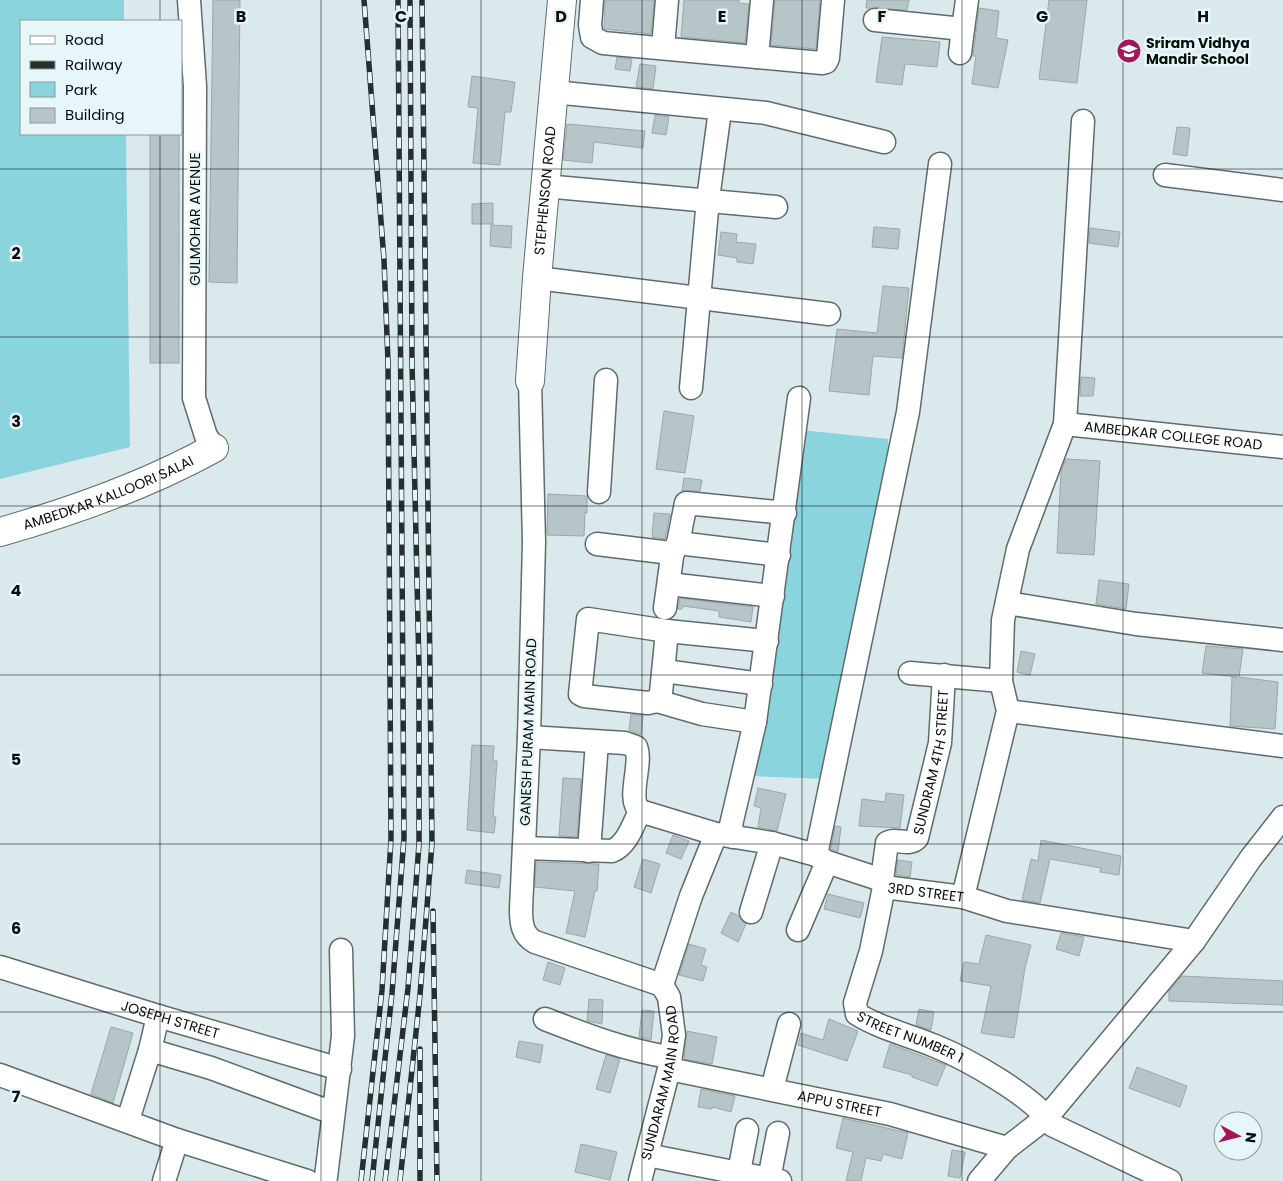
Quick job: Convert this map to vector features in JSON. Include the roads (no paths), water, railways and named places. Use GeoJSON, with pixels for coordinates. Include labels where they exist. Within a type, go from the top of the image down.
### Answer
{"type":"FeatureCollection","features":[{"type":"Feature","properties":{"kind":"main road","name":"STEPHENSON ROAD"},"geometry":{"type":"LineString","coordinates":[[530,381],[544,186],[562,0]]}},
{"type":"Feature","properties":{"kind":"main road","name":"AMBEDKAR KALLOORI SALAI"},"geometry":{"type":"LineString","coordinates":[[0,517],[33,509],[116,481],[166,458],[210,442]]}},
{"type":"Feature","properties":{"kind":"main road","name":"AMBEDKAR KALLOORI SALAI"},"geometry":{"type":"LineString","coordinates":[[0,532],[121,491],[182,466],[210,442]]}},
{"type":"Feature","properties":{"kind":"street","name":"GULMOHAR AVENUE"},"geometry":{"type":"LineString","coordinates":[[189,0],[195,86],[194,392],[195,406],[210,442]]}},
{"type":"Feature","properties":{"kind":"street"},"geometry":{"type":"LineString","coordinates":[[592,0],[590,25],[592,37],[603,43],[826,62],[833,0]]}},
{"type":"Feature","properties":{"kind":"street"},"geometry":{"type":"LineString","coordinates":[[663,48],[667,0]]}},
{"type":"Feature","properties":{"kind":"street"},"geometry":{"type":"LineString","coordinates":[[757,57],[762,0]]}},
{"type":"Feature","properties":{"kind":"street"},"geometry":{"type":"LineString","coordinates":[[960,53],[968,0]]}},
{"type":"Feature","properties":{"kind":"street"},"geometry":{"type":"LineString","coordinates":[[875,20],[963,29]]}},
{"type":"Feature","properties":{"kind":"street"},"geometry":{"type":"LineString","coordinates":[[552,92],[720,110],[766,113],[884,142]]}},
{"type":"Feature","properties":{"kind":"street"},"geometry":{"type":"LineString","coordinates":[[691,388],[708,199],[720,110]]}},
{"type":"Feature","properties":{"kind":"street"},"geometry":{"type":"LineString","coordinates":[[963,898],[1008,711],[1001,681],[1003,620],[1018,549],[1064,424],[1083,122]]}},
{"type":"Feature","properties":{"kind":"street"},"geometry":{"type":"LineString","coordinates":[[798,930],[822,859],[908,412],[940,164]]}},
{"type":"Feature","properties":{"kind":"street"},"geometry":{"type":"LineString","coordinates":[[1165,175],[1283,190]]}},
{"type":"Feature","properties":{"kind":"street"},"geometry":{"type":"LineString","coordinates":[[544,186],[708,199],[776,207]]}},
{"type":"Feature","properties":{"kind":"street"},"geometry":{"type":"LineString","coordinates":[[537,278],[829,314]]}},
{"type":"Feature","properties":{"kind":"street"},"geometry":{"type":"LineString","coordinates":[[599,492],[606,380]]}},
{"type":"Feature","properties":{"kind":"street","name":"GANESH PURAM MAIN ROAD"},"geometry":{"type":"LineString","coordinates":[[530,381],[534,542],[529,737],[521,919],[527,938],[662,985]]}},
{"type":"Feature","properties":{"kind":"street"},"geometry":{"type":"LineString","coordinates":[[662,985],[691,896],[731,825],[755,722],[785,513],[799,398]]}},
{"type":"Feature","properties":{"kind":"street","name":"AMBEDKAR COLLEGE ROAD"},"geometry":{"type":"LineString","coordinates":[[1064,424],[1283,447]]}},
{"type":"Feature","properties":{"kind":"street"},"geometry":{"type":"LineString","coordinates":[[665,608],[675,549],[686,503],[785,513]]}},
{"type":"Feature","properties":{"kind":"street"},"geometry":{"type":"LineString","coordinates":[[597,544],[669,553],[675,549],[779,555]]}},
{"type":"Feature","properties":{"kind":"street"},"geometry":{"type":"LineString","coordinates":[[669,584],[773,596]]}},
{"type":"Feature","properties":{"kind":"street"},"geometry":{"type":"LineString","coordinates":[[1007,603],[1136,624],[1283,640]]}},
{"type":"Feature","properties":{"kind":"street"},"geometry":{"type":"LineString","coordinates":[[755,722],[702,714],[657,701],[648,703],[580,694],[588,619],[667,632],[767,641]]}},
{"type":"Feature","properties":{"kind":"street"},"geometry":{"type":"LineString","coordinates":[[657,701],[661,693],[667,632]]}},
{"type":"Feature","properties":{"kind":"street"},"geometry":{"type":"LineString","coordinates":[[664,671],[761,684]]}},
{"type":"Feature","properties":{"kind":"street"},"geometry":{"type":"LineString","coordinates":[[910,672],[1001,681]]}},
{"type":"Feature","properties":{"kind":"street","name":"SUNDRAM 4TH STREET"},"geometry":{"type":"LineString","coordinates":[[883,883],[887,844],[893,840],[912,842],[917,838],[940,743],[944,675]]}},
{"type":"Feature","properties":{"kind":"street"},"geometry":{"type":"LineString","coordinates":[[1008,711],[1283,746]]}},
{"type":"Feature","properties":{"kind":"street"},"geometry":{"type":"LineString","coordinates":[[524,848],[612,851],[619,848],[640,810],[634,801],[639,756],[636,748],[625,744],[529,737]]}},
{"type":"Feature","properties":{"kind":"street"},"geometry":{"type":"LineString","coordinates":[[590,851],[596,742]]}},
{"type":"Feature","properties":{"kind":"street","name":"3RD STREET"},"geometry":{"type":"LineString","coordinates":[[640,810],[725,836],[772,843],[822,859],[883,883],[963,898],[1006,911],[1194,941]]}},
{"type":"Feature","properties":{"kind":"street"},"geometry":{"type":"LineString","coordinates":[[979,1181],[1007,1148],[1046,1117],[1194,941],[1251,858],[1283,818]]}},
{"type":"Feature","properties":{"kind":"street"},"geometry":{"type":"LineString","coordinates":[[751,912],[772,843]]}},
{"type":"Feature","properties":{"kind":"street","name":"STREET NUMBER 1"},"geometry":{"type":"LineString","coordinates":[[883,883],[871,951],[855,1003],[857,1014],[946,1051],[1005,1083],[1046,1117]]}},
{"type":"Feature","properties":{"kind":"street"},"geometry":{"type":"LineString","coordinates":[[322,1181],[326,1177],[343,1036],[341,950]]}},
{"type":"Feature","properties":{"kind":"street","name":"JOSEPH STREET"},"geometry":{"type":"LineString","coordinates":[[0,967],[158,1016],[340,1069]]}},
{"type":"Feature","properties":{"kind":"street","name":"SUNDARAM MAIN ROAD"},"geometry":{"type":"LineString","coordinates":[[640,1181],[674,1035],[674,1022],[669,997],[662,985]]}},
{"type":"Feature","properties":{"kind":"street"},"geometry":{"type":"LineString","coordinates":[[128,1120],[150,1050],[158,1016]]}},
{"type":"Feature","properties":{"kind":"street","name":"APPU STREET"},"geometry":{"type":"LineString","coordinates":[[545,1019],[604,1042],[669,1063],[772,1089],[890,1114],[1007,1148]]}},
{"type":"Feature","properties":{"kind":"street"},"geometry":{"type":"LineString","coordinates":[[772,1089],[789,1024]]}},
{"type":"Feature","properties":{"kind":"street"},"geometry":{"type":"LineString","coordinates":[[150,1050],[211,1068],[333,1114]]}},
{"type":"Feature","properties":{"kind":"street"},"geometry":{"type":"LineString","coordinates":[[0,1076],[128,1120],[177,1140],[307,1181]]}},
{"type":"Feature","properties":{"kind":"street"},"geometry":{"type":"LineString","coordinates":[[1046,1117],[1052,1125],[1170,1181]]}},
{"type":"Feature","properties":{"kind":"street"},"geometry":{"type":"LineString","coordinates":[[739,1172],[747,1130]]}},
{"type":"Feature","properties":{"kind":"street"},"geometry":{"type":"LineString","coordinates":[[647,1155],[774,1180],[778,1133]]}},
{"type":"Feature","properties":{"kind":"street"},"geometry":{"type":"LineString","coordinates":[[164,1181],[177,1140]]}},
{"type":"Feature","properties":{"kind":"railway"},"geometry":{"type":"LineString","coordinates":[[361,1181],[382,990],[391,839],[388,362],[384,260],[364,0]]}},
{"type":"Feature","properties":{"kind":"railway"},"geometry":{"type":"LineString","coordinates":[[372,1181],[392,993],[404,838],[398,0]]}},
{"type":"Feature","properties":{"kind":"railway"},"geometry":{"type":"LineString","coordinates":[[385,1181],[408,988],[419,844],[419,667],[412,362],[410,0]]}},
{"type":"Feature","properties":{"kind":"railway"},"geometry":{"type":"LineString","coordinates":[[400,1181],[420,995],[432,843],[422,0]]}},
{"type":"Feature","properties":{"kind":"railway"},"geometry":{"type":"LineString","coordinates":[[433,911],[437,1181]]}},
{"type":"Feature","properties":{"kind":"railway"},"geometry":{"type":"LineString","coordinates":[[420,1049],[420,1181]]}},
{"type":"Feature","properties":{"kind":"place","name":"Sriram Vidhya Mandir School"},"geometry":{"type":"Point","coordinates":[1129,51]}}]}
